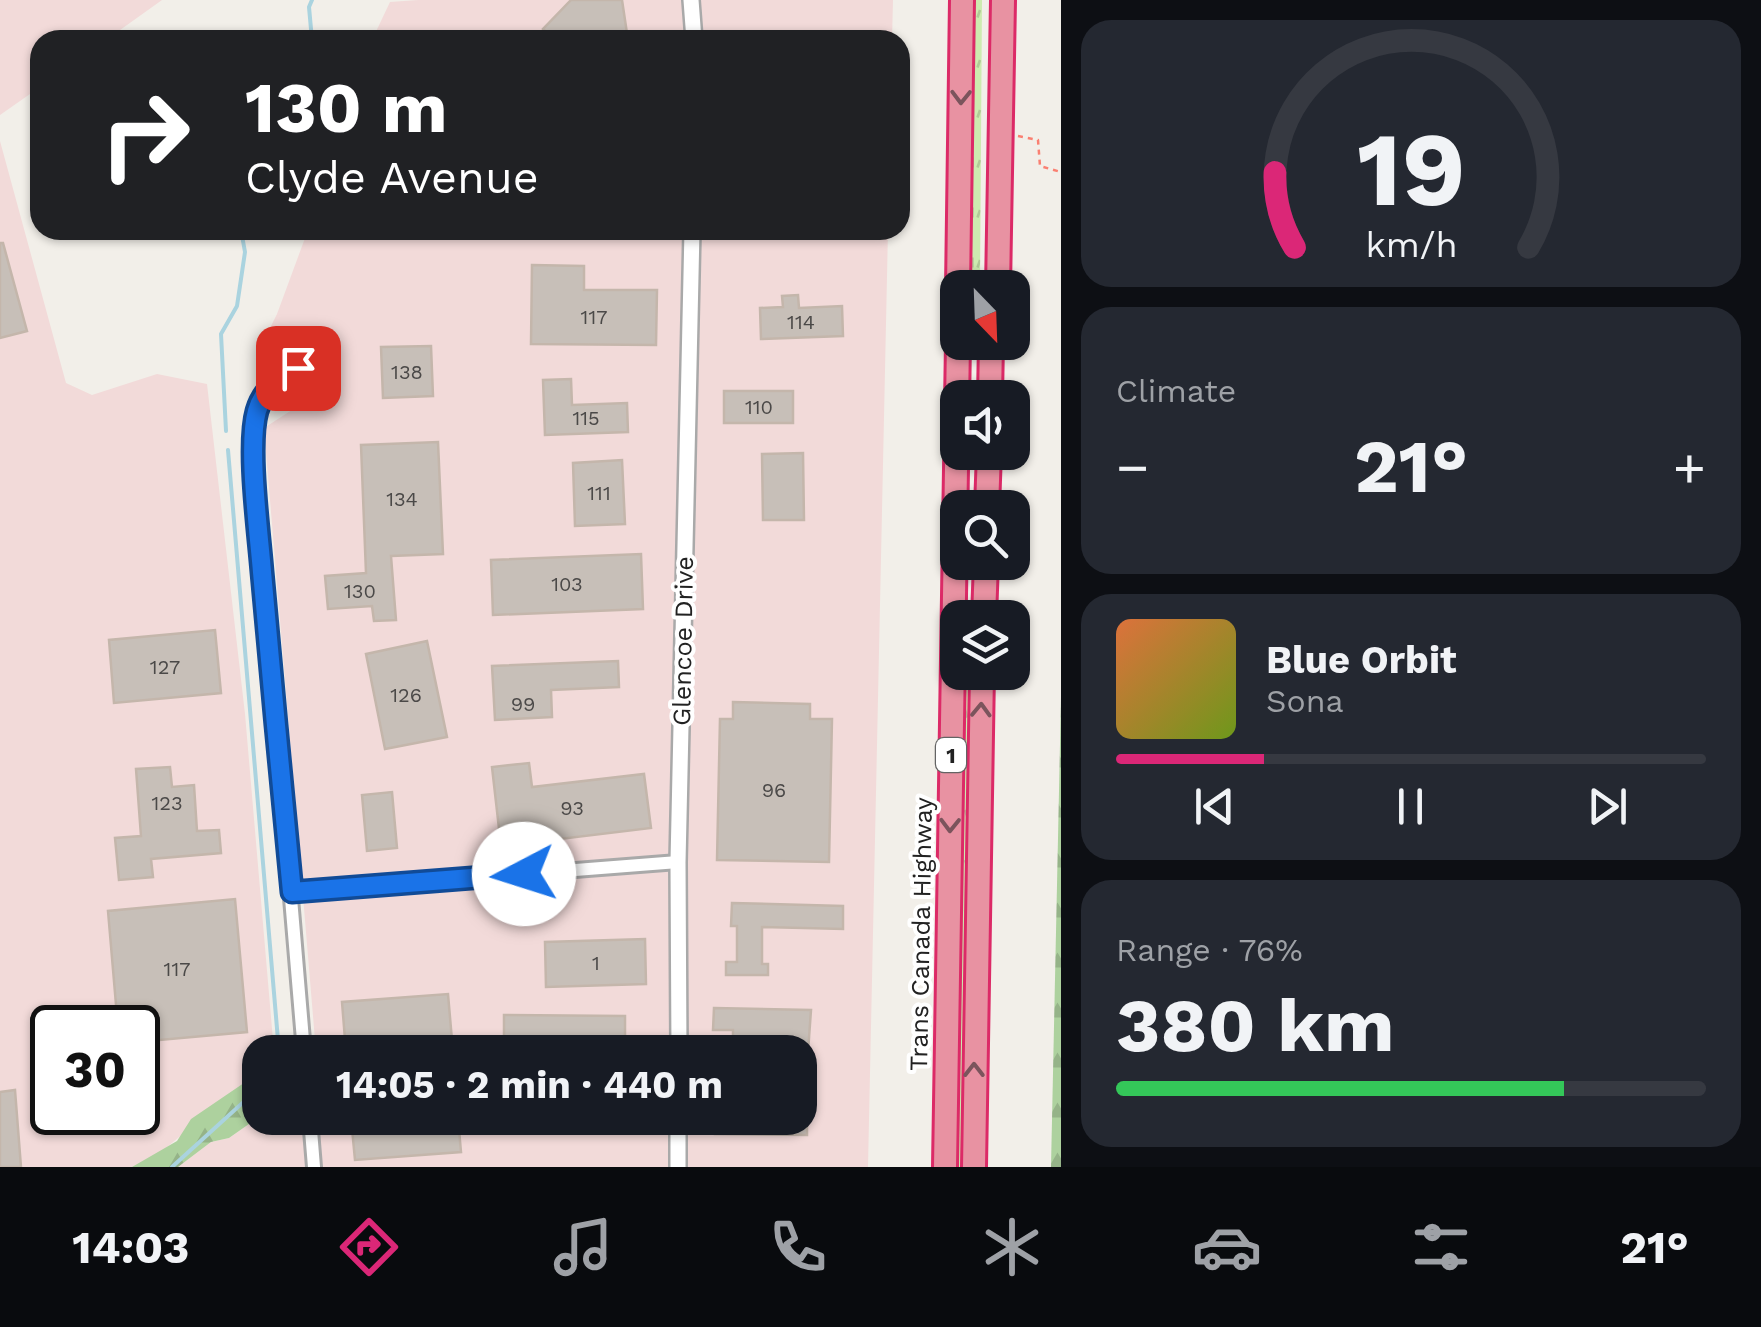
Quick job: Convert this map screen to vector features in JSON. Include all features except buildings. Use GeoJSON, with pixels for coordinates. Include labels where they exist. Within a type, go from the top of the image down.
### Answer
{"type":"FeatureCollection","features":[{"type":"Feature","properties":{"kind":"highway"},"geometry":{"type":"LineString","coordinates":[[958,270],[962,0]]}},
{"type":"Feature","properties":{"kind":"highway"},"geometry":{"type":"LineString","coordinates":[[992,0],[995,270]]}},
{"type":"Feature","properties":{"kind":"highway"},"geometry":{"type":"LineString","coordinates":[[996,270],[1003,0]]}},
{"type":"Feature","properties":{"kind":"highway","name":"Trans Canada Highway"},"geometry":{"type":"LineString","coordinates":[[945,1167],[958,360]]}},
{"type":"Feature","properties":{"kind":"highway","name":"1"},"geometry":{"type":"LineString","coordinates":[[974,1167],[982,690]]}},
{"type":"Feature","properties":{"kind":"street"},"geometry":{"type":"LineString","coordinates":[[691,0],[693,30]]}},
{"type":"Feature","properties":{"kind":"street","name":"Glencoe Drive"},"geometry":{"type":"LineString","coordinates":[[678,1035],[692,240]]}},
{"type":"Feature","properties":{"kind":"street"},"geometry":{"type":"LineString","coordinates":[[298,368],[264,395],[255,433],[258,533],[303,1035]]}},
{"type":"Feature","properties":{"kind":"street"},"geometry":{"type":"LineString","coordinates":[[292,892],[678,862]]}},
{"type":"Feature","properties":{"kind":"street"},"geometry":{"type":"LineString","coordinates":[[311,1135],[314,1167]]}},
{"type":"Feature","properties":{"kind":"street"},"geometry":{"type":"LineString","coordinates":[[678,1135],[678,1167]]}},
{"type":"Feature","properties":{"kind":"path"},"geometry":{"type":"LineString","coordinates":[[1002,132],[1038,140],[1040,166],[1061,172]]}},
{"type":"Feature","properties":{"kind":"shaded area"},"geometry":{"type":"Polygon","coordinates":[[[0,0],[162,0],[120,30],[30,30],[30,94],[0,115],[0,0]]]}},
{"type":"Feature","properties":{"kind":"shaded area"},"geometry":{"type":"Polygon","coordinates":[[[893,0],[892,30],[377,30],[390,2],[893,0]]]}},
{"type":"Feature","properties":{"kind":"shaded area"},"geometry":{"type":"Polygon","coordinates":[[[0,141],[66,383],[92,395],[157,374],[207,384],[245,714],[273,1035],[242,1035],[242,1085],[143,1167],[0,1167],[0,141]]]}},
{"type":"Feature","properties":{"kind":"shaded area"},"geometry":{"type":"Polygon","coordinates":[[[304,240],[888,240],[868,1167],[178,1167],[211,1142],[229,1138],[242,1129],[242,1135],[817,1135],[817,1035],[315,1035],[264,428],[329,386],[325,335],[266,336],[304,240]]]}},
{"type":"Feature","properties":{"kind":"green space"},"geometry":{"type":"Polygon","coordinates":[[[972,0],[982,0],[980,270],[969,270],[972,0]]]}},
{"type":"Feature","properties":{"kind":"green space"},"geometry":{"type":"Polygon","coordinates":[[[962,690],[973,690],[964,1167],[953,1167],[962,690]]]}},
{"type":"Feature","properties":{"kind":"green space"},"geometry":{"type":"Polygon","coordinates":[[[1061,697],[1061,1167],[1051,1167],[1061,697]]]}},
{"type":"Feature","properties":{"kind":"green space"},"geometry":{"type":"Polygon","coordinates":[[[242,1084],[242,1129],[229,1138],[211,1142],[178,1167],[132,1167],[177,1141],[191,1119],[242,1084]]]}},
{"type":"Feature","properties":{"kind":"waterway"},"geometry":{"type":"LineString","coordinates":[[311,30],[312,0]]}},
{"type":"Feature","properties":{"kind":"waterway"},"geometry":{"type":"LineString","coordinates":[[226,431],[221,334],[237,306],[245,252],[243,240]]}},
{"type":"Feature","properties":{"kind":"waterway"},"geometry":{"type":"LineString","coordinates":[[228,450],[278,1035]]}},
{"type":"Feature","properties":{"kind":"waterway"},"geometry":{"type":"LineString","coordinates":[[172,1167],[242,1103]]}},
{"type":"Feature","properties":{"kind":"route"},"geometry":{"type":"LineString","coordinates":[[298,368],[264,395],[255,433],[258,533],[292,892],[524,874]]}}]}
